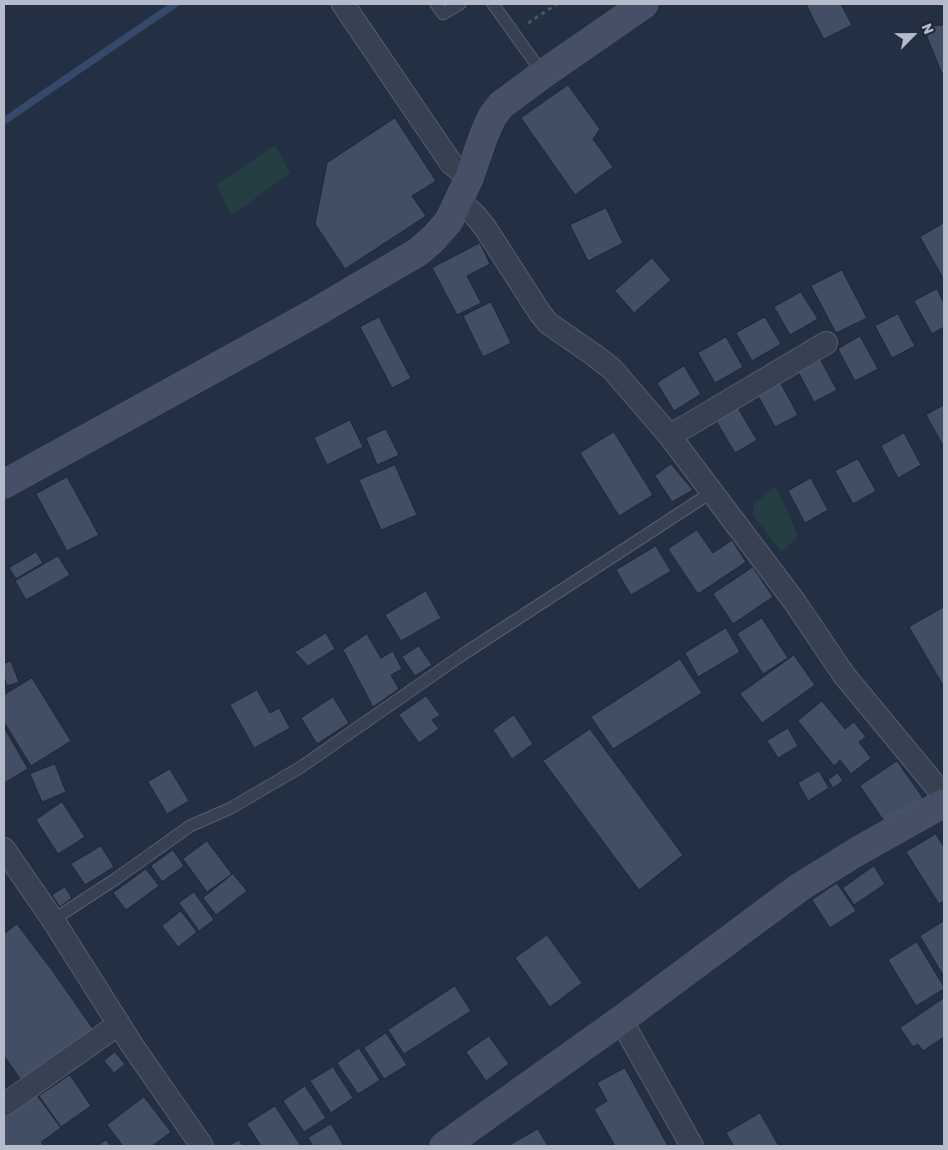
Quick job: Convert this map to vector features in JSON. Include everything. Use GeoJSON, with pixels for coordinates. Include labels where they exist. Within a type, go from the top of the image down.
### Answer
{"type":"FeatureCollection","features":[{"type":"Feature","properties":{"kind":"street"},"geometry":{"type":"LineString","coordinates":[[343,4],[451,163],[474,215],[486,229],[540,313],[548,323],[612,369],[669,435],[794,600],[844,675],[900,744],[940,782]]}},
{"type":"Feature","properties":{"kind":"street"},"geometry":{"type":"LineString","coordinates":[[4,484],[311,315],[418,252],[449,221],[464,189],[492,117],[501,105],[644,4]]}},
{"type":"Feature","properties":{"kind":"street"},"geometry":{"type":"LineString","coordinates":[[669,435],[826,342]]}},
{"type":"Feature","properties":{"kind":"street"},"geometry":{"type":"LineString","coordinates":[[453,1144],[800,887],[858,851],[944,803]]}},
{"type":"Feature","properties":{"kind":"street"},"geometry":{"type":"LineString","coordinates":[[4,849],[53,920],[132,1045],[202,1146]]}},
{"type":"Feature","properties":{"kind":"street"},"geometry":{"type":"LineString","coordinates":[[621,1020],[692,1146]]}},
{"type":"Feature","properties":{"kind":"street"},"geometry":{"type":"LineString","coordinates":[[4,1105],[119,1024]]}},
{"type":"Feature","properties":{"kind":"lane"},"geometry":{"type":"LineString","coordinates":[[436,4],[443,14],[460,4]]}},
{"type":"Feature","properties":{"kind":"lane"},"geometry":{"type":"LineString","coordinates":[[492,4],[543,74]]}},
{"type":"Feature","properties":{"kind":"lane"},"geometry":{"type":"LineString","coordinates":[[53,920],[190,826],[231,808],[301,767],[462,655],[712,492]]}},
{"type":"Feature","properties":{"kind":"path"},"geometry":{"type":"LineString","coordinates":[[527,24],[557,4]]}},
{"type":"Feature","properties":{"kind":"green space"},"geometry":{"type":"Polygon","coordinates":[[[275,145],[290,173],[231,216],[217,185],[275,145]]]}},
{"type":"Feature","properties":{"kind":"green space"},"geometry":{"type":"Polygon","coordinates":[[[776,486],[798,536],[782,552],[753,516],[754,503],[776,486]]]}},
{"type":"Feature","properties":{"kind":"building"},"geometry":{"type":"Polygon","coordinates":[[[806,4],[841,4],[852,25],[824,39],[806,4]]]}},
{"type":"Feature","properties":{"kind":"building"},"geometry":{"type":"Polygon","coordinates":[[[944,25],[944,72],[942,74],[923,27],[944,25]]]}},
{"type":"Feature","properties":{"kind":"building"},"geometry":{"type":"Polygon","coordinates":[[[568,85],[600,129],[593,139],[613,167],[575,195],[521,118],[568,85]]]}},
{"type":"Feature","properties":{"kind":"building"},"geometry":{"type":"Polygon","coordinates":[[[395,118],[436,181],[412,196],[426,216],[345,269],[315,224],[327,163],[395,118]]]}},
{"type":"Feature","properties":{"kind":"building"},"geometry":{"type":"Polygon","coordinates":[[[606,208],[623,243],[588,261],[570,225],[606,208]]]}},
{"type":"Feature","properties":{"kind":"building"},"geometry":{"type":"Polygon","coordinates":[[[944,223],[944,280],[920,237],[944,223]]]}},
{"type":"Feature","properties":{"kind":"building"},"geometry":{"type":"Polygon","coordinates":[[[480,243],[490,264],[467,276],[481,303],[457,315],[432,268],[480,243]]]}},
{"type":"Feature","properties":{"kind":"building"},"geometry":{"type":"Polygon","coordinates":[[[652,258],[671,280],[634,313],[615,291],[652,258]]]}},
{"type":"Feature","properties":{"kind":"building"},"geometry":{"type":"Polygon","coordinates":[[[842,270],[867,318],[836,333],[811,286],[842,270]]]}},
{"type":"Feature","properties":{"kind":"building"},"geometry":{"type":"Polygon","coordinates":[[[937,289],[944,303],[944,327],[932,334],[914,301],[937,289]]]}},
{"type":"Feature","properties":{"kind":"building"},"geometry":{"type":"Polygon","coordinates":[[[801,292],[818,319],[790,335],[774,307],[801,292]]]}},
{"type":"Feature","properties":{"kind":"building"},"geometry":{"type":"Polygon","coordinates":[[[491,302],[511,343],[483,357],[463,316],[491,302]]]}},
{"type":"Feature","properties":{"kind":"building"},"geometry":{"type":"Polygon","coordinates":[[[898,314],[915,346],[892,358],[875,326],[898,314]]]}},
{"type":"Feature","properties":{"kind":"building"},"geometry":{"type":"Polygon","coordinates":[[[379,317],[411,378],[392,388],[360,327],[379,317]]]}},
{"type":"Feature","properties":{"kind":"building"},"geometry":{"type":"Polygon","coordinates":[[[765,317],[781,344],[752,361],[736,333],[765,317]]]}},
{"type":"Feature","properties":{"kind":"building"},"geometry":{"type":"Polygon","coordinates":[[[860,336],[878,369],[855,381],[838,349],[860,336]]]}},
{"type":"Feature","properties":{"kind":"building"},"geometry":{"type":"Polygon","coordinates":[[[726,337],[743,367],[715,383],[698,353],[726,337]]]}},
{"type":"Feature","properties":{"kind":"building"},"geometry":{"type":"Polygon","coordinates":[[[819,357],[837,390],[814,402],[797,370],[819,357]]]}},
{"type":"Feature","properties":{"kind":"building"},"geometry":{"type":"Polygon","coordinates":[[[684,366],[701,394],[674,411],[657,383],[684,366]]]}},
{"type":"Feature","properties":{"kind":"building"},"geometry":{"type":"Polygon","coordinates":[[[780,382],[798,415],[775,427],[757,394],[780,382]]]}},
{"type":"Feature","properties":{"kind":"building"},"geometry":{"type":"Polygon","coordinates":[[[944,405],[944,447],[926,415],[944,405]]]}},
{"type":"Feature","properties":{"kind":"building"},"geometry":{"type":"Polygon","coordinates":[[[738,408],[757,440],[735,453],[716,421],[738,408]]]}},
{"type":"Feature","properties":{"kind":"building"},"geometry":{"type":"Polygon","coordinates":[[[350,420],[363,447],[327,465],[314,438],[350,420]]]}},
{"type":"Feature","properties":{"kind":"building"},"geometry":{"type":"Polygon","coordinates":[[[386,429],[399,455],[377,465],[366,438],[386,429]]]}},
{"type":"Feature","properties":{"kind":"building"},"geometry":{"type":"Polygon","coordinates":[[[614,432],[653,495],[619,516],[580,453],[614,432]]]}},
{"type":"Feature","properties":{"kind":"building"},"geometry":{"type":"Polygon","coordinates":[[[904,433],[921,465],[898,478],[881,446],[904,433]]]}},
{"type":"Feature","properties":{"kind":"building"},"geometry":{"type":"Polygon","coordinates":[[[858,459],[876,491],[853,504],[835,471],[858,459]]]}},
{"type":"Feature","properties":{"kind":"building"},"geometry":{"type":"Polygon","coordinates":[[[671,464],[693,490],[672,502],[655,476],[671,464]]]}},
{"type":"Feature","properties":{"kind":"building"},"geometry":{"type":"Polygon","coordinates":[[[395,465],[417,515],[381,530],[359,480],[395,465]]]}},
{"type":"Feature","properties":{"kind":"building"},"geometry":{"type":"Polygon","coordinates":[[[67,477],[99,535],[67,551],[36,494],[67,477]]]}},
{"type":"Feature","properties":{"kind":"building"},"geometry":{"type":"Polygon","coordinates":[[[811,478],[828,510],[805,523],[788,491],[811,478]]]}},
{"type":"Feature","properties":{"kind":"building"},"geometry":{"type":"Polygon","coordinates":[[[697,530],[713,553],[732,540],[746,562],[698,594],[668,549],[697,530]]]}},
{"type":"Feature","properties":{"kind":"building"},"geometry":{"type":"Polygon","coordinates":[[[656,546],[671,571],[631,595],[616,570],[656,546]]]}},
{"type":"Feature","properties":{"kind":"building"},"geometry":{"type":"Polygon","coordinates":[[[36,552],[43,563],[16,579],[9,568],[36,552]]]}},
{"type":"Feature","properties":{"kind":"building"},"geometry":{"type":"Polygon","coordinates":[[[58,556],[70,575],[26,600],[15,581],[58,556]]]}},
{"type":"Feature","properties":{"kind":"building"},"geometry":{"type":"Polygon","coordinates":[[[753,567],[773,597],[733,624],[713,594],[753,567]]]}},
{"type":"Feature","properties":{"kind":"building"},"geometry":{"type":"Polygon","coordinates":[[[426,591],[441,618],[401,641],[385,615],[426,591]]]}},
{"type":"Feature","properties":{"kind":"building"},"geometry":{"type":"Polygon","coordinates":[[[944,607],[944,687],[909,627],[944,607]]]}},
{"type":"Feature","properties":{"kind":"building"},"geometry":{"type":"Polygon","coordinates":[[[762,618],[788,658],[763,674],[737,634],[762,618]]]}},
{"type":"Feature","properties":{"kind":"building"},"geometry":{"type":"Polygon","coordinates":[[[726,628],[740,652],[698,677],[685,653],[726,628]]]}},
{"type":"Feature","properties":{"kind":"building"},"geometry":{"type":"Polygon","coordinates":[[[326,633],[335,649],[308,666],[295,652],[326,633]]]}},
{"type":"Feature","properties":{"kind":"building"},"geometry":{"type":"Polygon","coordinates":[[[367,634],[381,658],[393,651],[402,669],[391,675],[399,689],[373,707],[343,650],[367,634]]]}},
{"type":"Feature","properties":{"kind":"building"},"geometry":{"type":"Polygon","coordinates":[[[419,646],[432,665],[415,676],[402,657],[419,646]]]}},
{"type":"Feature","properties":{"kind":"building"},"geometry":{"type":"Polygon","coordinates":[[[794,655],[815,685],[762,723],[740,694],[794,655]]]}},
{"type":"Feature","properties":{"kind":"building"},"geometry":{"type":"Polygon","coordinates":[[[680,659],[702,693],[613,749],[591,717],[680,659]]]}},
{"type":"Feature","properties":{"kind":"building"},"geometry":{"type":"Polygon","coordinates":[[[11,661],[19,682],[7,686],[4,677],[4,664],[11,661]]]}},
{"type":"Feature","properties":{"kind":"building"},"geometry":{"type":"Polygon","coordinates":[[[32,678],[71,741],[31,766],[4,722],[4,695],[32,678]]]}},
{"type":"Feature","properties":{"kind":"building"},"geometry":{"type":"Polygon","coordinates":[[[257,690],[270,713],[279,708],[290,728],[254,748],[230,705],[257,690]]]}},
{"type":"Feature","properties":{"kind":"building"},"geometry":{"type":"Polygon","coordinates":[[[426,696],[440,715],[432,720],[439,729],[419,743],[399,715],[426,696]]]}},
{"type":"Feature","properties":{"kind":"building"},"geometry":{"type":"Polygon","coordinates":[[[333,697],[349,723],[317,744],[301,718],[333,697]]]}},
{"type":"Feature","properties":{"kind":"building"},"geometry":{"type":"Polygon","coordinates":[[[822,701],[845,729],[854,722],[866,737],[859,742],[871,758],[851,774],[840,760],[834,766],[798,721],[822,701]]]}},
{"type":"Feature","properties":{"kind":"building"},"geometry":{"type":"Polygon","coordinates":[[[514,715],[533,744],[512,759],[493,730],[514,715]]]}},
{"type":"Feature","properties":{"kind":"building"},"geometry":{"type":"Polygon","coordinates":[[[4,727],[28,769],[4,783],[4,727]]]}},
{"type":"Feature","properties":{"kind":"building"},"geometry":{"type":"Polygon","coordinates":[[[788,728],[798,746],[778,758],[767,741],[788,728]]]}},
{"type":"Feature","properties":{"kind":"building"},"geometry":{"type":"Polygon","coordinates":[[[590,729],[683,855],[639,890],[543,761],[590,729]]]}},
{"type":"Feature","properties":{"kind":"building"},"geometry":{"type":"Polygon","coordinates":[[[897,761],[923,798],[886,824],[860,786],[897,761]]]}},
{"type":"Feature","properties":{"kind":"building"},"geometry":{"type":"Polygon","coordinates":[[[55,764],[66,792],[42,802],[30,774],[55,764]]]}},
{"type":"Feature","properties":{"kind":"building"},"geometry":{"type":"Polygon","coordinates":[[[170,769],[189,801],[167,814],[148,782],[170,769]]]}},
{"type":"Feature","properties":{"kind":"building"},"geometry":{"type":"Polygon","coordinates":[[[819,771],[829,788],[808,801],[798,783],[819,771]]]}},
{"type":"Feature","properties":{"kind":"building"},"geometry":{"type":"Polygon","coordinates":[[[838,773],[843,781],[833,788],[828,780],[838,773]]]}},
{"type":"Feature","properties":{"kind":"building"},"geometry":{"type":"Polygon","coordinates":[[[62,802],[85,837],[58,854],[36,820],[62,802]]]}},
{"type":"Feature","properties":{"kind":"building"},"geometry":{"type":"Polygon","coordinates":[[[936,834],[944,847],[944,901],[939,904],[906,852],[936,834]]]}},
{"type":"Feature","properties":{"kind":"building"},"geometry":{"type":"Polygon","coordinates":[[[207,841],[232,874],[207,892],[183,859],[207,841]]]}},
{"type":"Feature","properties":{"kind":"building"},"geometry":{"type":"Polygon","coordinates":[[[101,846],[114,867],[85,885],[71,864],[101,846]]]}},
{"type":"Feature","properties":{"kind":"building"},"geometry":{"type":"Polygon","coordinates":[[[173,850],[184,866],[162,882],[151,866],[173,850]]]}},
{"type":"Feature","properties":{"kind":"building"},"geometry":{"type":"Polygon","coordinates":[[[874,866],[885,884],[854,905],[843,888],[874,866]]]}},
{"type":"Feature","properties":{"kind":"building"},"geometry":{"type":"Polygon","coordinates":[[[146,869],[159,886],[126,910],[113,893],[146,869]]]}},
{"type":"Feature","properties":{"kind":"building"},"geometry":{"type":"Polygon","coordinates":[[[233,874],[247,891],[216,915],[203,898],[233,874]]]}},
{"type":"Feature","properties":{"kind":"building"},"geometry":{"type":"Polygon","coordinates":[[[837,883],[856,911],[830,928],[812,900],[837,883]]]}},
{"type":"Feature","properties":{"kind":"building"},"geometry":{"type":"Polygon","coordinates":[[[65,887],[72,898],[60,907],[52,895],[65,887]]]}},
{"type":"Feature","properties":{"kind":"building"},"geometry":{"type":"Polygon","coordinates":[[[194,892],[214,920],[199,931],[179,903],[194,892]]]}},
{"type":"Feature","properties":{"kind":"building"},"geometry":{"type":"Polygon","coordinates":[[[181,911],[197,932],[178,947],[162,926],[181,911]]]}},
{"type":"Feature","properties":{"kind":"building"},"geometry":{"type":"Polygon","coordinates":[[[944,921],[944,977],[920,936],[944,921]]]}},
{"type":"Feature","properties":{"kind":"building"},"geometry":{"type":"Polygon","coordinates":[[[17,924],[93,1029],[21,1080],[4,1056],[4,934],[17,924]]]}},
{"type":"Feature","properties":{"kind":"building"},"geometry":{"type":"Polygon","coordinates":[[[547,935],[582,983],[550,1007],[515,958],[547,935]]]}},
{"type":"Feature","properties":{"kind":"building"},"geometry":{"type":"Polygon","coordinates":[[[917,942],[944,989],[916,1006],[888,960],[917,942]]]}},
{"type":"Feature","properties":{"kind":"building"},"geometry":{"type":"Polygon","coordinates":[[[455,986],[471,1011],[404,1054],[388,1030],[455,986]]]}},
{"type":"Feature","properties":{"kind":"building"},"geometry":{"type":"Polygon","coordinates":[[[944,998],[944,1037],[923,1051],[918,1044],[913,1047],[900,1028],[944,998]]]}},
{"type":"Feature","properties":{"kind":"building"},"geometry":{"type":"Polygon","coordinates":[[[386,1033],[407,1065],[384,1079],[364,1048],[386,1033]]]}},
{"type":"Feature","properties":{"kind":"building"},"geometry":{"type":"Polygon","coordinates":[[[489,1036],[509,1064],[486,1081],[466,1052],[489,1036]]]}},
{"type":"Feature","properties":{"kind":"building"},"geometry":{"type":"Polygon","coordinates":[[[359,1048],[380,1080],[358,1094],[337,1063],[359,1048]]]}},
{"type":"Feature","properties":{"kind":"building"},"geometry":{"type":"Polygon","coordinates":[[[115,1052],[125,1064],[114,1073],[104,1061],[115,1052]]]}},
{"type":"Feature","properties":{"kind":"building"},"geometry":{"type":"Polygon","coordinates":[[[333,1067],[353,1098],[331,1113],[310,1081],[333,1067]]]}},
{"type":"Feature","properties":{"kind":"building"},"geometry":{"type":"Polygon","coordinates":[[[625,1068],[668,1146],[615,1146],[594,1109],[607,1101],[597,1083],[625,1068]]]}},
{"type":"Feature","properties":{"kind":"building"},"geometry":{"type":"Polygon","coordinates":[[[70,1075],[91,1106],[61,1127],[39,1096],[70,1075]]]}},
{"type":"Feature","properties":{"kind":"building"},"geometry":{"type":"Polygon","coordinates":[[[305,1086],[326,1118],[304,1132],[283,1101],[305,1086]]]}},
{"type":"Feature","properties":{"kind":"building"},"geometry":{"type":"Polygon","coordinates":[[[36,1094],[61,1128],[41,1142],[44,1146],[4,1146],[4,1117],[36,1094]]]}},
{"type":"Feature","properties":{"kind":"building"},"geometry":{"type":"Polygon","coordinates":[[[144,1097],[171,1132],[152,1146],[123,1146],[107,1125],[144,1097]]]}},
{"type":"Feature","properties":{"kind":"building"},"geometry":{"type":"Polygon","coordinates":[[[275,1106],[301,1146],[261,1146],[247,1124],[275,1106]]]}},
{"type":"Feature","properties":{"kind":"building"},"geometry":{"type":"Polygon","coordinates":[[[760,1113],[779,1146],[734,1146],[726,1133],[760,1113]]]}},
{"type":"Feature","properties":{"kind":"building"},"geometry":{"type":"Polygon","coordinates":[[[331,1124],[344,1146],[313,1146],[308,1138],[331,1124]]]}},
{"type":"Feature","properties":{"kind":"building"},"geometry":{"type":"Polygon","coordinates":[[[538,1129],[548,1146],[508,1146],[538,1129]]]}},
{"type":"Feature","properties":{"kind":"building"},"geometry":{"type":"Polygon","coordinates":[[[106,1140],[111,1146],[97,1146],[106,1140]]]}},
{"type":"Feature","properties":{"kind":"building"},"geometry":{"type":"Polygon","coordinates":[[[239,1140],[243,1146],[229,1146],[239,1140]]]}},
{"type":"Feature","properties":{"kind":"waterway"},"geometry":{"type":"LineString","coordinates":[[4,121],[175,4]]}}]}
